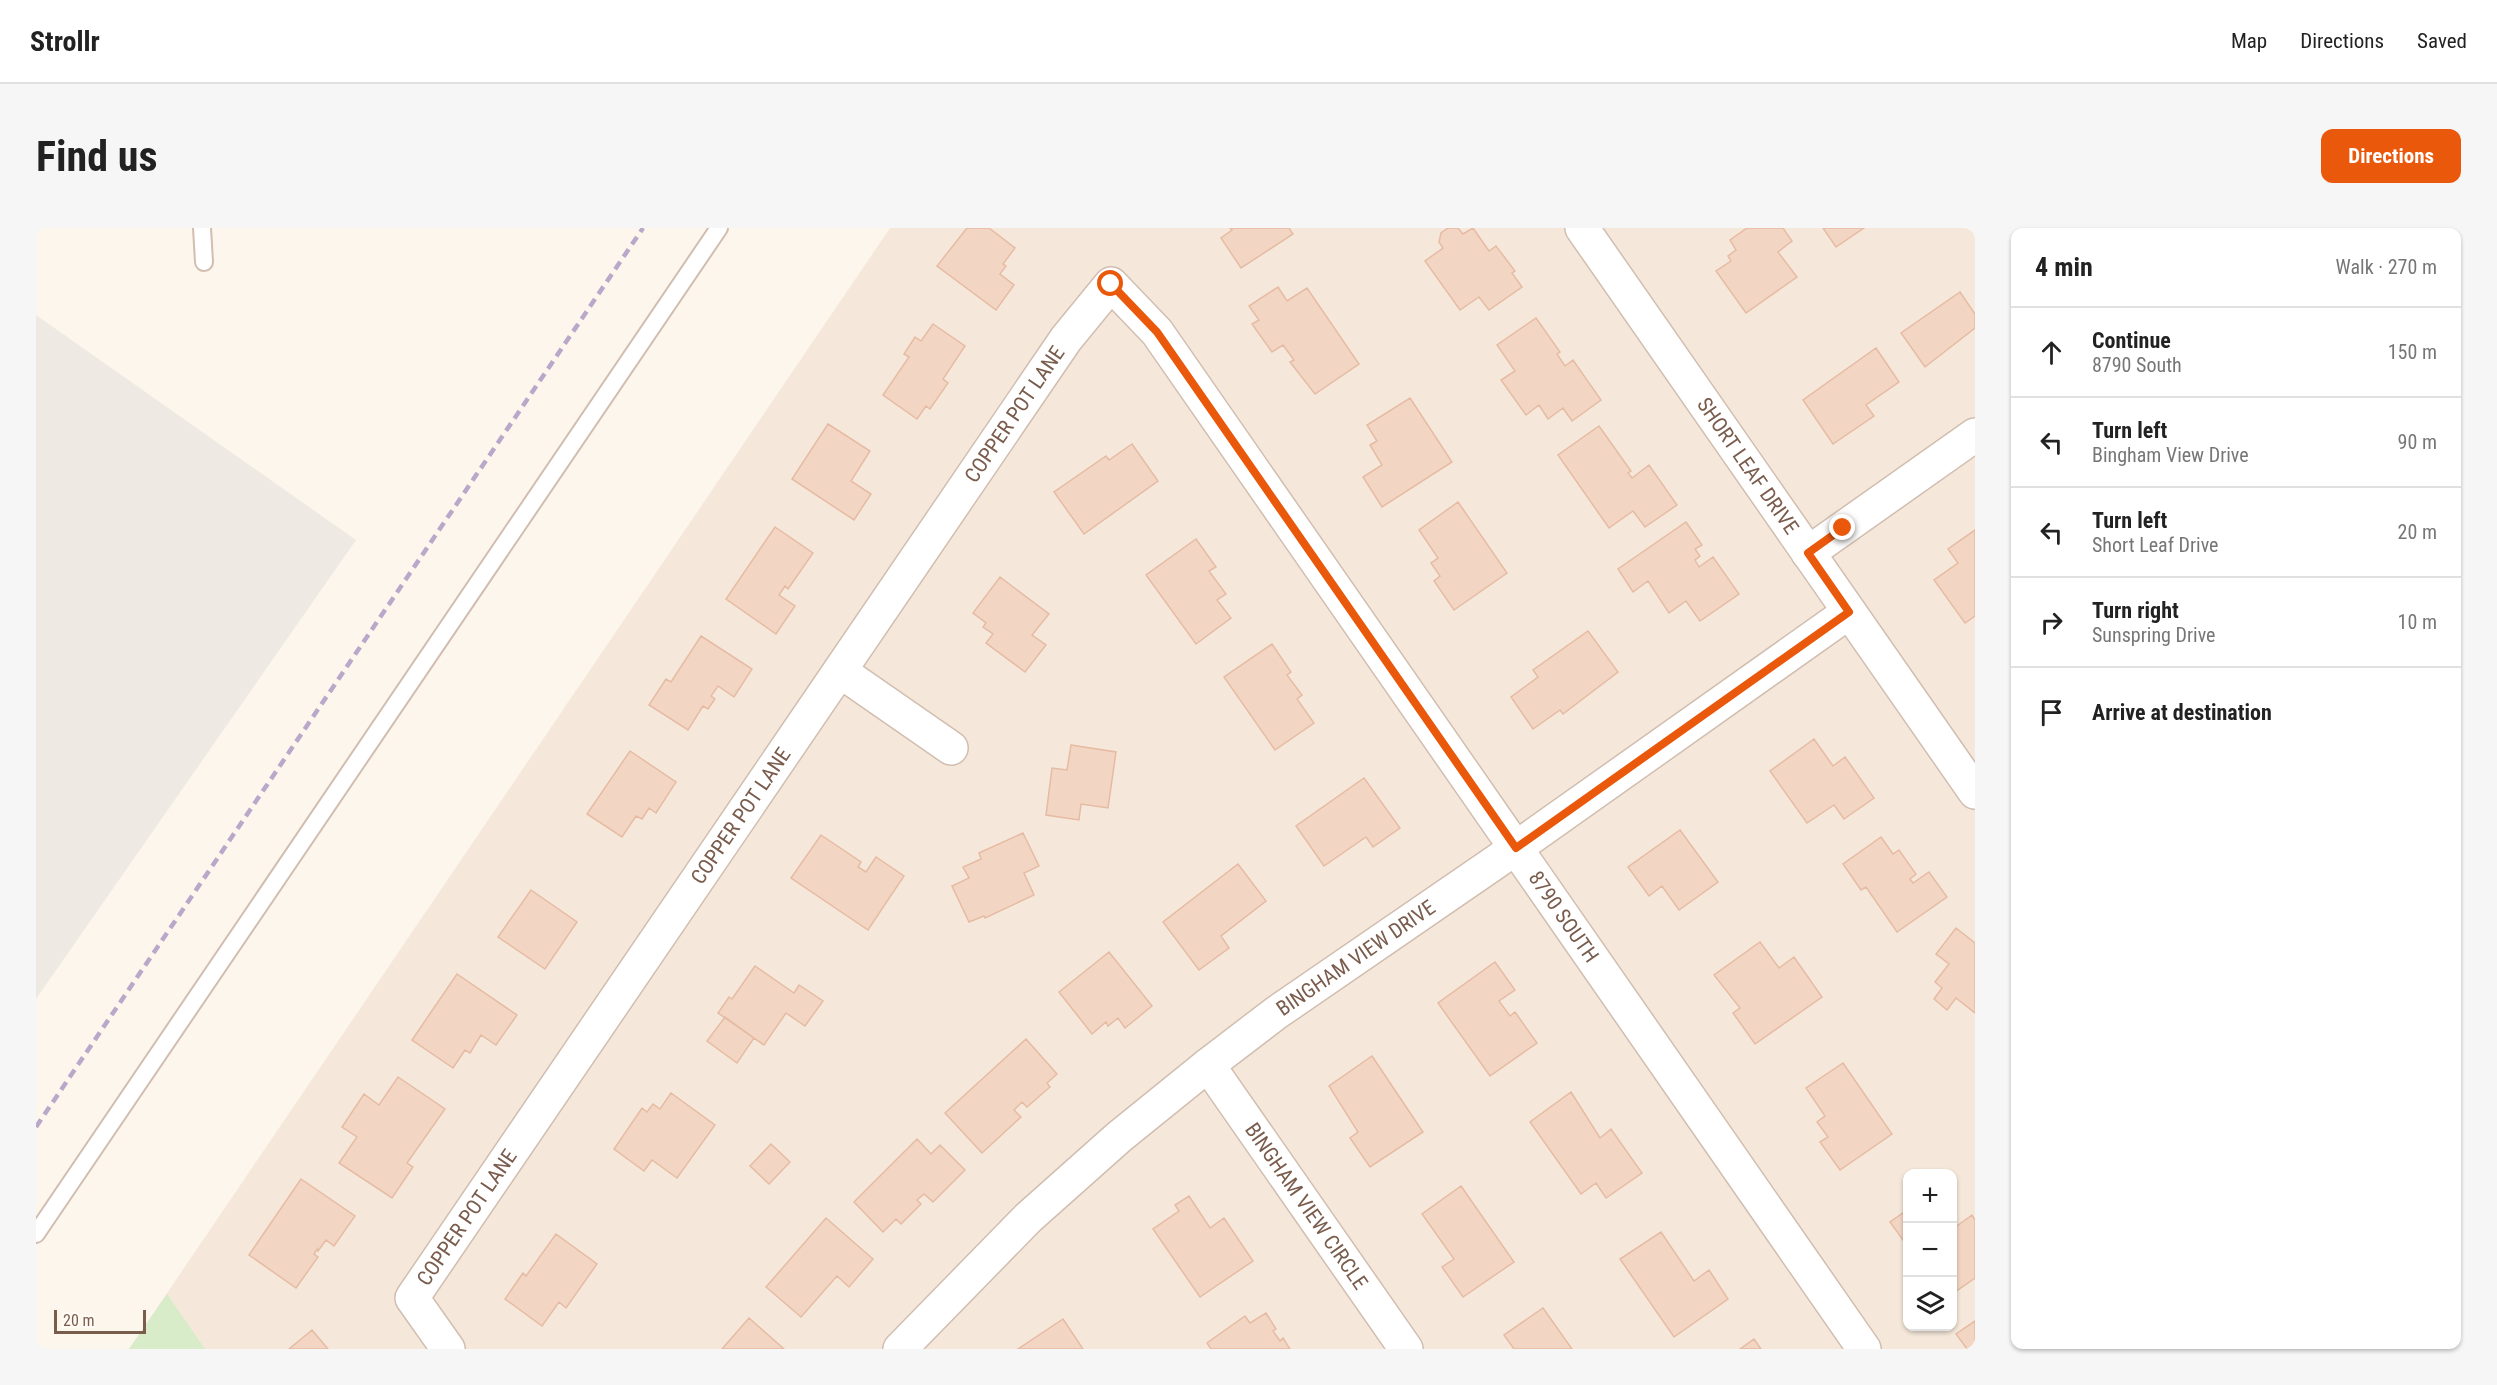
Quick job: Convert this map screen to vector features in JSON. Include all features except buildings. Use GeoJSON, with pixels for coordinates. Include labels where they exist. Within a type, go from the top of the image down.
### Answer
{"type":"FeatureCollection","features":[{"type":"Feature","properties":{"kind":"street","name":"SHORT LEAF DRIVE"},"geometry":{"type":"LineString","coordinates":[[1594,232],[1808,553],[1975,792]]}},
{"type":"Feature","properties":{"kind":"street","name":"COPPER POT LANE"},"geometry":{"type":"LineString","coordinates":[[448,1349],[412,1298],[1066,339],[1111,284]]}},
{"type":"Feature","properties":{"kind":"street","name":"8790 SOUTH"},"geometry":{"type":"LineString","coordinates":[[1111,284],[1157,332],[1864,1349]]}},
{"type":"Feature","properties":{"kind":"street"},"geometry":{"type":"LineString","coordinates":[[1808,553],[1975,435]]}},
{"type":"Feature","properties":{"kind":"street","name":"BINGHAM VIEW DRIVE"},"geometry":{"type":"LineString","coordinates":[[907,1346],[1028,1218],[1119,1137],[1208,1065],[1276,1013],[1516,848],[1849,612]]}},
{"type":"Feature","properties":{"kind":"street"},"geometry":{"type":"LineString","coordinates":[[840,671],[951,748]]}},
{"type":"Feature","properties":{"kind":"street","name":"BINGHAM VIEW CIRCLE"},"geometry":{"type":"LineString","coordinates":[[1208,1065],[1406,1349]]}},
{"type":"Feature","properties":{"kind":"lane"},"geometry":{"type":"LineString","coordinates":[[202,228],[204,262]]}},
{"type":"Feature","properties":{"kind":"lane"},"geometry":{"type":"LineString","coordinates":[[36,1234],[719,228]]}},
{"type":"Feature","properties":{"kind":"shaded area"},"geometry":{"type":"Polygon","coordinates":[[[890,228],[1975,228],[1975,1349],[129,1349],[890,228]]]}},
{"type":"Feature","properties":{"kind":"shaded area"},"geometry":{"type":"Polygon","coordinates":[[[36,315],[356,540],[36,999],[36,315]]]}},
{"type":"Feature","properties":{"kind":"green space"},"geometry":{"type":"Polygon","coordinates":[[[167,1294],[205,1349],[129,1349],[167,1294]]]}},
{"type":"Feature","properties":{"kind":"railway"},"geometry":{"type":"LineString","coordinates":[[36,1127],[643,228]]}},
{"type":"Feature","properties":{"kind":"route"},"geometry":{"type":"LineString","coordinates":[[1111,284],[1157,332],[1516,848],[1849,612],[1808,553],[1843,528]]}}]}
